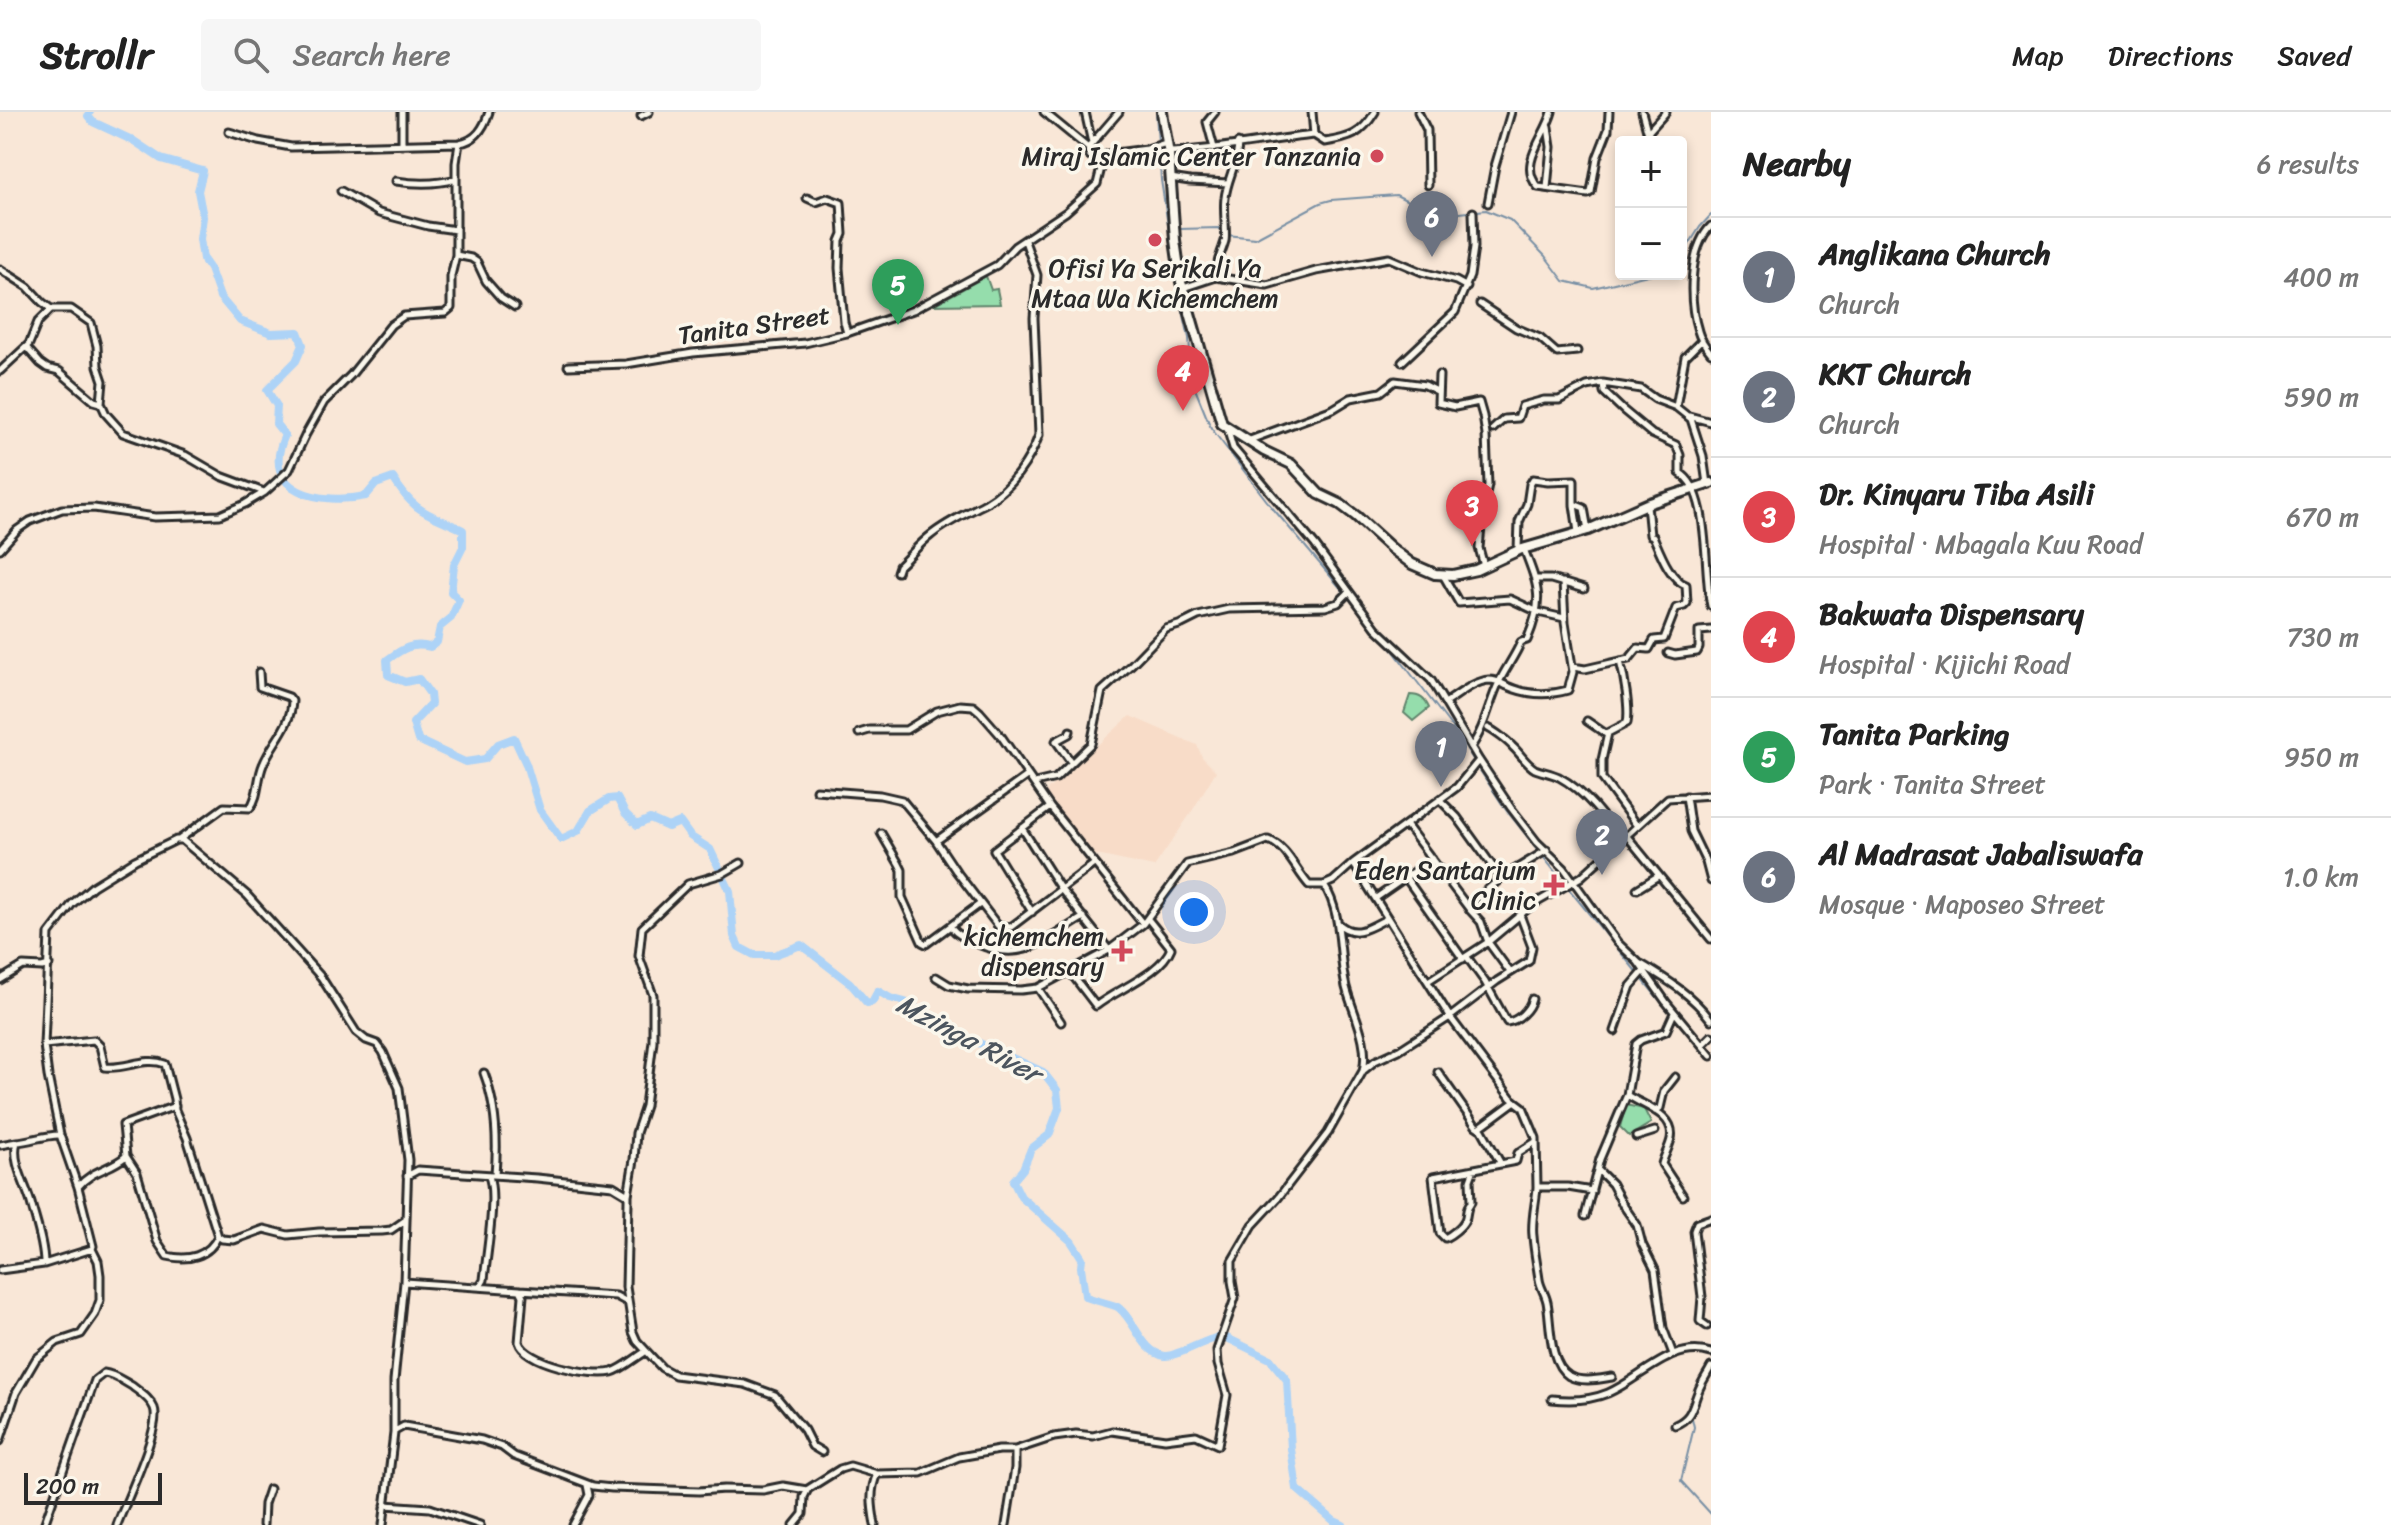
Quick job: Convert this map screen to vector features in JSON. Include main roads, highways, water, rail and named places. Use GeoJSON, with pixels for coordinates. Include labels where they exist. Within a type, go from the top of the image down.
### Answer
{"type":"FeatureCollection","features":[{"type":"Feature","properties":{"kind":"waterway","name":"Mzinga River"},"geometry":{"type":"LineString","coordinates":[[90,112],[88,116],[93,122],[134,141],[161,159],[203,171],[198,191],[203,217],[200,239],[203,259],[220,297],[240,321],[271,333],[298,332],[303,345],[296,361],[267,390],[277,406],[276,424],[285,435],[279,455],[280,471],[287,483],[299,491],[331,499],[366,496],[376,484],[393,478],[416,506],[463,530],[463,547],[454,565],[451,592],[459,600],[451,618],[440,627],[437,642],[430,647],[407,648],[387,660],[388,675],[405,682],[419,679],[430,694],[431,704],[413,723],[418,740],[465,762],[485,759],[498,744],[514,738],[526,764],[540,810],[561,839],[578,831],[590,811],[609,799],[617,798],[625,813],[637,825],[650,819],[668,827],[680,822],[690,836],[710,849],[730,891],[734,936],[739,947],[754,955],[774,955],[801,945],[850,983],[867,1003],[872,1002],[878,991],[905,1002],[968,1038],[1043,1072],[1057,1090],[1059,1108],[1049,1135],[1031,1149],[1023,1169],[1013,1181],[1021,1197],[1071,1241],[1082,1258],[1085,1296],[1119,1308],[1157,1354],[1170,1356],[1223,1336],[1270,1359],[1287,1380],[1297,1489],[1343,1525]]}},
{"type":"Feature","properties":{"kind":"waterway"},"geometry":{"type":"LineString","coordinates":[[1156,112],[1158,143]]}},
{"type":"Feature","properties":{"kind":"waterway"},"geometry":{"type":"LineString","coordinates":[[1159,149],[1176,277]]}},
{"type":"Feature","properties":{"kind":"waterway"},"geometry":{"type":"LineString","coordinates":[[1227,235],[1255,238],[1331,200],[1396,195],[1451,214],[1486,210],[1510,220],[1564,281],[1593,288],[1627,280]]}},
{"type":"Feature","properties":{"kind":"waterway"},"geometry":{"type":"LineString","coordinates":[[1687,248],[1711,215]]}},
{"type":"Feature","properties":{"kind":"waterway"},"geometry":{"type":"LineString","coordinates":[[1179,229],[1219,228],[1222,231]]}},
{"type":"Feature","properties":{"kind":"waterway"},"geometry":{"type":"LineString","coordinates":[[1178,288],[1196,391],[1211,428],[1270,505],[1360,611]]}},
{"type":"Feature","properties":{"kind":"waterway"},"geometry":{"type":"LineString","coordinates":[[1385,640],[1458,735],[1474,761]]}},
{"type":"Feature","properties":{"kind":"waterway"},"geometry":{"type":"LineString","coordinates":[[1477,766],[1506,810],[1564,883]]}},
{"type":"Feature","properties":{"kind":"waterway"},"geometry":{"type":"LineString","coordinates":[[1568,888],[1670,1013]]}},
{"type":"Feature","properties":{"kind":"waterway"},"geometry":{"type":"LineString","coordinates":[[1675,1018],[1689,1034]]}},
{"type":"Feature","properties":{"kind":"waterway"},"geometry":{"type":"LineString","coordinates":[[1691,1414],[1694,1427],[1681,1481],[1711,1514]]}},
{"type":"Feature","properties":{"kind":"place","name":"Miraj Islamic Center Tanzania"},"geometry":{"type":"Point","coordinates":[1377,156]}},
{"type":"Feature","properties":{"kind":"place","name":"Ofisi Ya Serikali Ya Mtaa Wa Kichemchem"},"geometry":{"type":"Point","coordinates":[1155,240]}},
{"type":"Feature","properties":{"kind":"place","name":"Al Madrasat Jabaliswafa"},"geometry":{"type":"Point","coordinates":[1432,257]}},
{"type":"Feature","properties":{"kind":"place","name":"Tanita Parking"},"geometry":{"type":"Point","coordinates":[898,325]}},
{"type":"Feature","properties":{"kind":"place","name":"Bakwata Dispensary"},"geometry":{"type":"Point","coordinates":[1183,411]}},
{"type":"Feature","properties":{"kind":"place","name":"Dr. Kinyaru Tiba Asili"},"geometry":{"type":"Point","coordinates":[1472,546]}},
{"type":"Feature","properties":{"kind":"place","name":"Anglikana Church"},"geometry":{"type":"Point","coordinates":[1441,787]}},
{"type":"Feature","properties":{"kind":"place","name":"KKT Church"},"geometry":{"type":"Point","coordinates":[1602,875]}},
{"type":"Feature","properties":{"kind":"place","name":"Eden Santarium Clinic"},"geometry":{"type":"Point","coordinates":[1554,885]}},
{"type":"Feature","properties":{"kind":"place","name":"kichemchem dispensary"},"geometry":{"type":"Point","coordinates":[1122,951]}}]}
